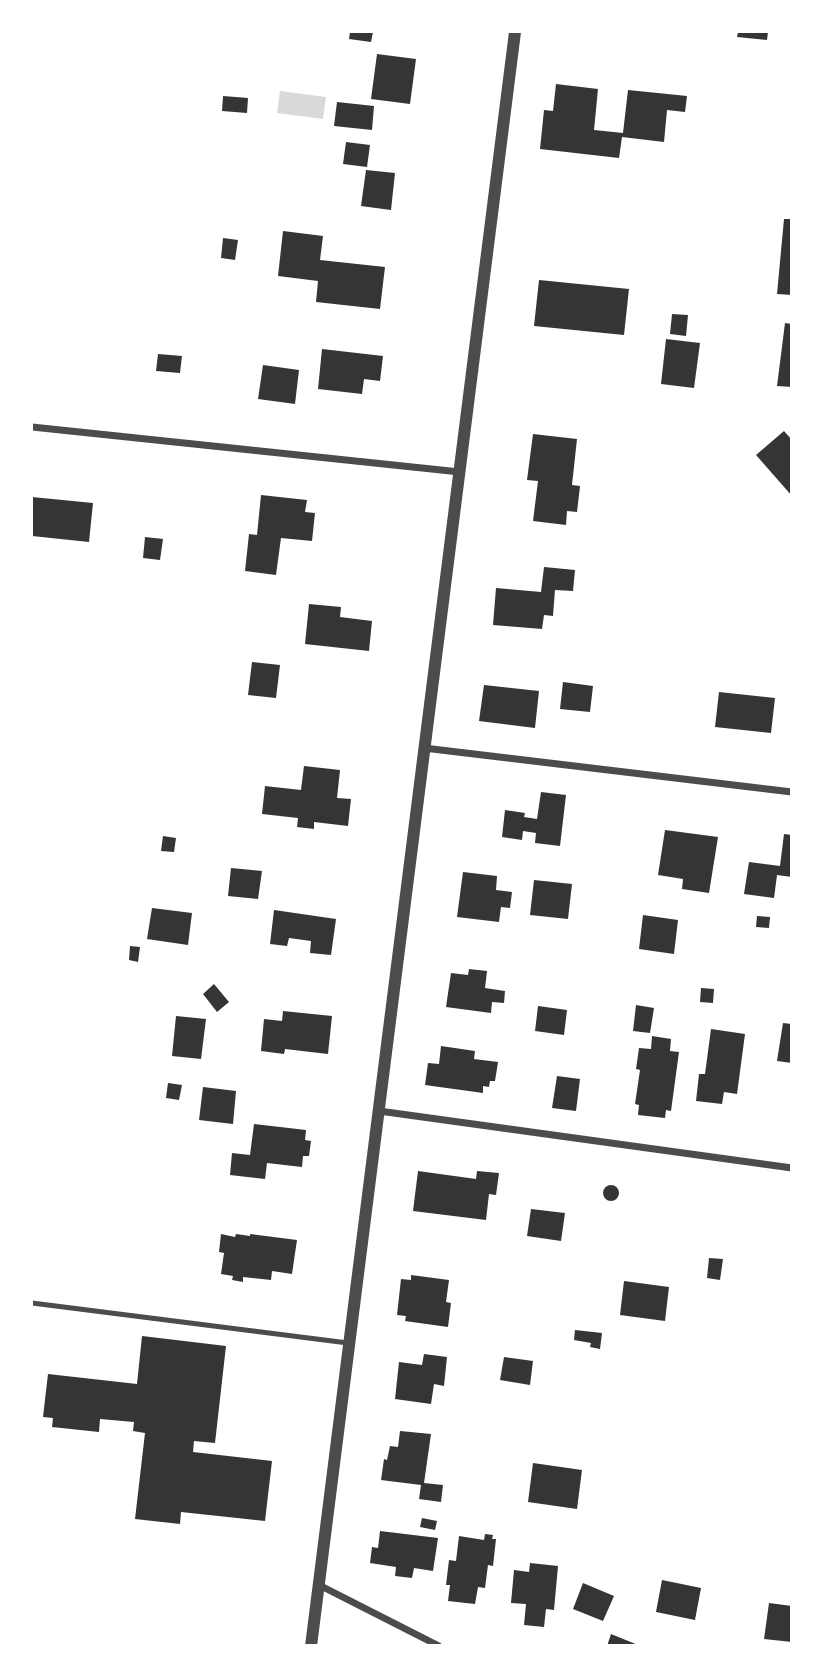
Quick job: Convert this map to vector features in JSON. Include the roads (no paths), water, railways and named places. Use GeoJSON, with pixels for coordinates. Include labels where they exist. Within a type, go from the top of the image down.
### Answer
{"type":"FeatureCollection","features":[{"type":"Feature","properties":{"kind":"street"},"geometry":{"type":"LineString","coordinates":[[311,1646],[514,32]]}},
{"type":"Feature","properties":{"kind":"street"},"geometry":{"type":"LineString","coordinates":[[32,427],[460,472]]}},
{"type":"Feature","properties":{"kind":"street"},"geometry":{"type":"LineString","coordinates":[[423,748],[792,792]]}},
{"type":"Feature","properties":{"kind":"street"},"geometry":{"type":"LineString","coordinates":[[379,1111],[792,1168]]}},
{"type":"Feature","properties":{"kind":"street"},"geometry":{"type":"LineString","coordinates":[[320,1585],[439,1646]]}},
{"type":"Feature","properties":{"kind":"lane"},"geometry":{"type":"LineString","coordinates":[[32,1303],[349,1343]]}}]}
